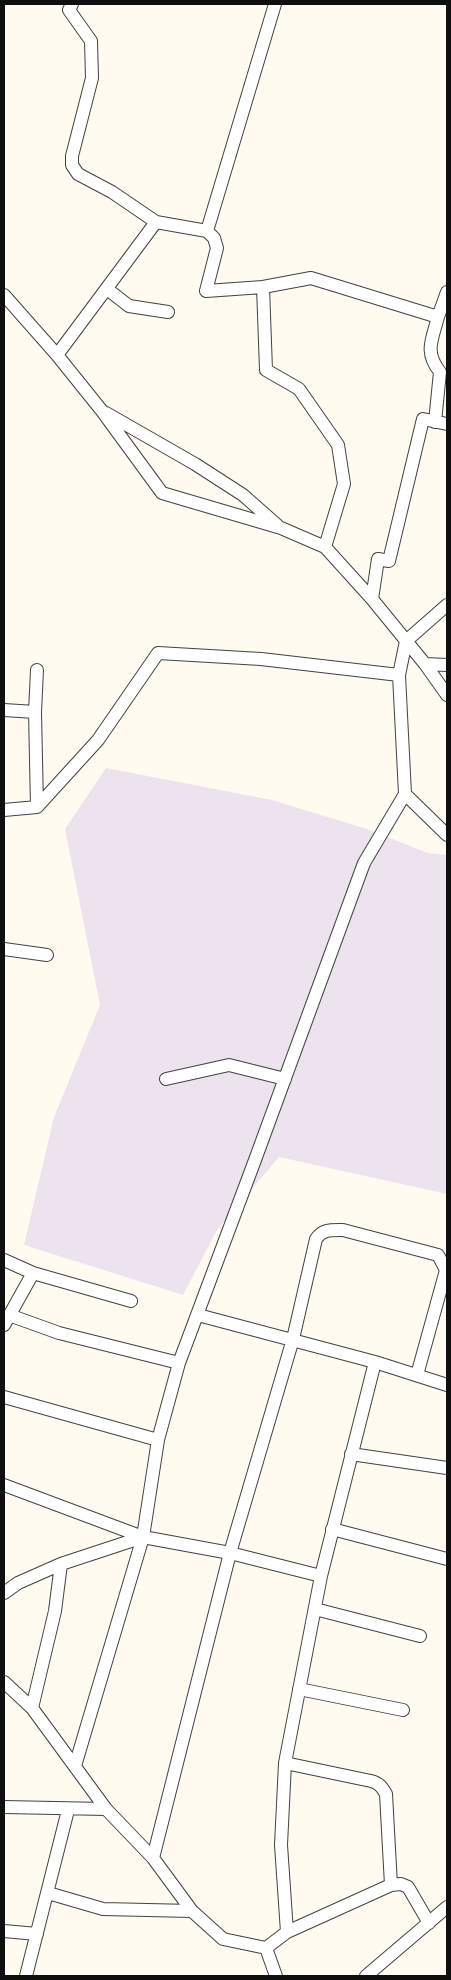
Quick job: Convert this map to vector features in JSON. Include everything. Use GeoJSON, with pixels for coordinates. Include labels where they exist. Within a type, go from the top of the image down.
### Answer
{"type":"FeatureCollection","features":[{"type":"Feature","properties":{"kind":"street"},"geometry":{"type":"LineString","coordinates":[[72,4],[69,10],[91,41],[92,78],[72,156],[72,166],[78,174],[112,192],[156,222],[207,231],[214,238],[217,248],[206,291],[263,287],[311,278],[438,317]]}},
{"type":"Feature","properties":{"kind":"street"},"geometry":{"type":"LineString","coordinates":[[207,231],[275,4]]}},
{"type":"Feature","properties":{"kind":"street"},"geometry":{"type":"LineString","coordinates":[[57,355],[156,222]]}},
{"type":"Feature","properties":{"kind":"street"},"geometry":{"type":"LineString","coordinates":[[263,287],[266,370],[300,389],[338,445],[344,484],[325,547]]}},
{"type":"Feature","properties":{"kind":"street"},"geometry":{"type":"LineString","coordinates":[[107,288],[129,306],[168,312]]}},
{"type":"Feature","properties":{"kind":"street"},"geometry":{"type":"LineString","coordinates":[[372,599],[378,559],[389,561],[423,419],[441,423],[440,372],[432,362],[429,348],[447,292]]}},
{"type":"Feature","properties":{"kind":"street"},"geometry":{"type":"LineString","coordinates":[[4,295],[57,355],[102,411],[162,493],[281,528],[325,547],[372,599],[425,664],[447,695]]}},
{"type":"Feature","properties":{"kind":"street"},"geometry":{"type":"LineString","coordinates":[[102,411],[195,464],[244,495],[281,528]]}},
{"type":"Feature","properties":{"kind":"street"},"geometry":{"type":"LineString","coordinates":[[74,1766],[143,1537],[158,1440],[178,1364],[198,1315],[364,863],[405,794],[399,675],[406,641],[447,605]]}},
{"type":"Feature","properties":{"kind":"street"},"geometry":{"type":"LineString","coordinates":[[4,810],[37,807],[98,740],[158,652],[261,660],[399,675]]}},
{"type":"Feature","properties":{"kind":"street"},"geometry":{"type":"LineString","coordinates":[[425,664],[447,665]]}},
{"type":"Feature","properties":{"kind":"street"},"geometry":{"type":"LineString","coordinates":[[37,670],[35,712],[37,807]]}},
{"type":"Feature","properties":{"kind":"street"},"geometry":{"type":"LineString","coordinates":[[4,710],[35,712]]}},
{"type":"Feature","properties":{"kind":"street"},"geometry":{"type":"LineString","coordinates":[[405,794],[447,835]]}},
{"type":"Feature","properties":{"kind":"street"},"geometry":{"type":"LineString","coordinates":[[4,949],[47,955]]}},
{"type":"Feature","properties":{"kind":"street"},"geometry":{"type":"LineString","coordinates":[[166,1079],[229,1065],[285,1080]]}},
{"type":"Feature","properties":{"kind":"street"},"geometry":{"type":"LineString","coordinates":[[153,1858],[230,1553],[293,1339],[316,1239],[320,1233],[328,1230],[342,1230],[430,1251],[438,1255],[446,1270],[417,1375]]}},
{"type":"Feature","properties":{"kind":"street"},"geometry":{"type":"LineString","coordinates":[[4,1260],[33,1273],[131,1300]]}},
{"type":"Feature","properties":{"kind":"street"},"geometry":{"type":"LineString","coordinates":[[33,1273],[6,1320],[178,1364]]}},
{"type":"Feature","properties":{"kind":"street"},"geometry":{"type":"LineString","coordinates":[[198,1315],[375,1362],[447,1385]]}},
{"type":"Feature","properties":{"kind":"street"},"geometry":{"type":"LineString","coordinates":[[287,1932],[281,1845],[285,1763],[321,1576],[375,1362]]}},
{"type":"Feature","properties":{"kind":"street"},"geometry":{"type":"LineString","coordinates":[[4,1398],[158,1440]]}},
{"type":"Feature","properties":{"kind":"street"},"geometry":{"type":"LineString","coordinates":[[351,1454],[447,1468]]}},
{"type":"Feature","properties":{"kind":"street"},"geometry":{"type":"LineString","coordinates":[[4,1485],[143,1537],[230,1553],[321,1576]]}},
{"type":"Feature","properties":{"kind":"street"},"geometry":{"type":"LineString","coordinates":[[332,1529],[447,1559]]}},
{"type":"Feature","properties":{"kind":"street"},"geometry":{"type":"LineString","coordinates":[[4,1593],[18,1582],[61,1564],[143,1537]]}},
{"type":"Feature","properties":{"kind":"street"},"geometry":{"type":"LineString","coordinates":[[32,1708],[55,1611],[61,1564]]}},
{"type":"Feature","properties":{"kind":"street"},"geometry":{"type":"LineString","coordinates":[[314,1609],[420,1636]]}},
{"type":"Feature","properties":{"kind":"street"},"geometry":{"type":"LineString","coordinates":[[4,1682],[32,1708],[106,1809],[153,1858],[192,1911],[223,1938],[266,1948]]}},
{"type":"Feature","properties":{"kind":"street"},"geometry":{"type":"LineString","coordinates":[[299,1689],[402,1710]]}},
{"type":"Feature","properties":{"kind":"street"},"geometry":{"type":"LineString","coordinates":[[285,1763],[371,1781],[378,1783],[383,1788],[386,1794],[391,1885]]}},
{"type":"Feature","properties":{"kind":"street"},"geometry":{"type":"LineString","coordinates":[[4,1807],[68,1810],[106,1809]]}},
{"type":"Feature","properties":{"kind":"street"},"geometry":{"type":"LineString","coordinates":[[26,1976],[68,1810]]}},
{"type":"Feature","properties":{"kind":"street"},"geometry":{"type":"LineString","coordinates":[[266,1948],[287,1932],[391,1885],[401,1884],[408,1887],[429,1923]]}},
{"type":"Feature","properties":{"kind":"street"},"geometry":{"type":"LineString","coordinates":[[48,1893],[104,1909],[192,1911]]}},
{"type":"Feature","properties":{"kind":"street"},"geometry":{"type":"LineString","coordinates":[[366,1976],[382,1971],[447,1907]]}},
{"type":"Feature","properties":{"kind":"street"},"geometry":{"type":"LineString","coordinates":[[4,1931],[37,1934]]}},
{"type":"Feature","properties":{"kind":"street"},"geometry":{"type":"LineString","coordinates":[[266,1948],[276,1976]]}},
{"type":"Feature","properties":{"kind":"shaded area"},"geometry":{"type":"Polygon","coordinates":[[[106,768],[272,800],[367,829],[428,853],[447,855],[447,1194],[279,1157],[217,1230],[183,1295],[24,1245],[54,1117],[100,1005],[65,829],[106,768]]]}}]}
